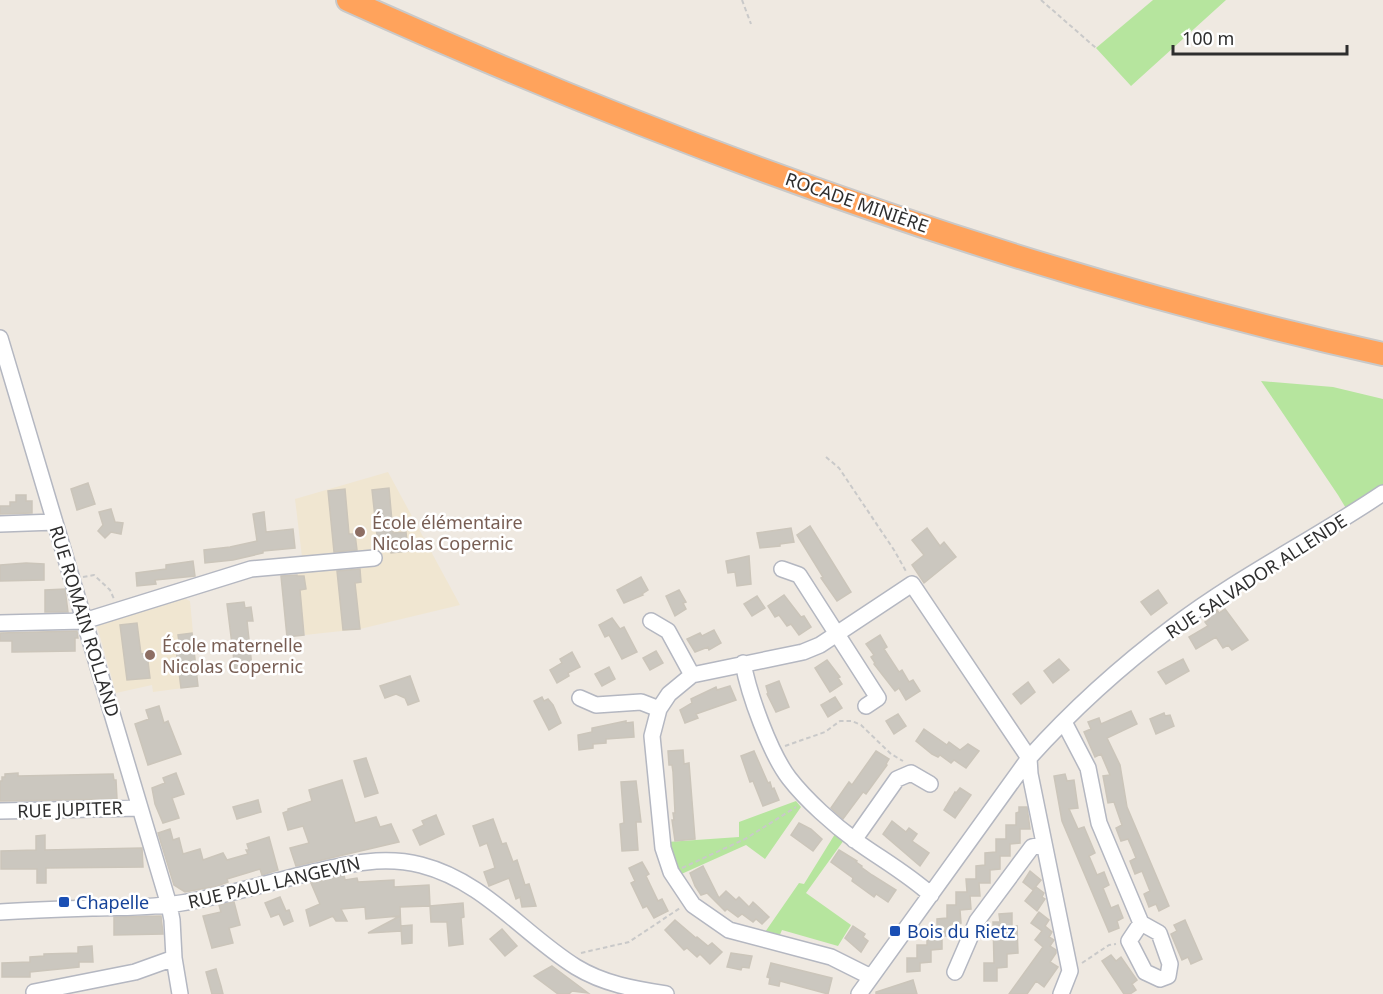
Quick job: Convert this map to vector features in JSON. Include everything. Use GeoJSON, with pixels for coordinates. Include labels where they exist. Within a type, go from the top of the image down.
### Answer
{"type":"FeatureCollection","features":[{"type":"Feature","properties":{"kind":"highway","name":"ROCADE MINIÈRE"},"geometry":{"type":"LineString","coordinates":[[348,0],[590,104],[813,188],[1084,276],[1269,327],[1383,354]]}},
{"type":"Feature","properties":{"kind":"highway","name":"ROCADE MINIÈRE"},"geometry":{"type":"LineString","coordinates":[[374,0],[502,57],[644,113],[867,195],[1112,272],[1383,344]]}},
{"type":"Feature","properties":{"kind":"street","name":"RUE ROMAIN ROLLAND"},"geometry":{"type":"LineString","coordinates":[[0,338],[169,905],[180,994]]}},
{"type":"Feature","properties":{"kind":"street","name":"RUE SALVADOR ALLENDE"},"geometry":{"type":"LineString","coordinates":[[859,994],[1029,758],[1106,681],[1175,625],[1383,493]]}},
{"type":"Feature","properties":{"kind":"street"},"geometry":{"type":"LineString","coordinates":[[0,524],[55,522]]}},
{"type":"Feature","properties":{"kind":"street"},"geometry":{"type":"LineString","coordinates":[[0,623],[84,621],[119,612],[251,569],[374,558]]}},
{"type":"Feature","properties":{"kind":"street"},"geometry":{"type":"LineString","coordinates":[[782,569],[799,575],[878,698],[866,706]]}},
{"type":"Feature","properties":{"kind":"street"},"geometry":{"type":"LineString","coordinates":[[871,977],[831,957],[729,930],[690,901],[672,872],[663,848],[652,736],[659,709],[669,694],[692,675],[803,652],[838,634],[912,584],[1029,758],[1030,774],[1070,971],[1061,994]]}},
{"type":"Feature","properties":{"kind":"street"},"geometry":{"type":"LineString","coordinates":[[651,621],[668,631],[692,675]]}},
{"type":"Feature","properties":{"kind":"street"},"geometry":{"type":"LineString","coordinates":[[743,663],[747,686],[773,750],[788,777],[808,799],[854,840],[931,895]]}},
{"type":"Feature","properties":{"kind":"street"},"geometry":{"type":"LineString","coordinates":[[580,698],[596,705],[641,702],[659,709]]}},
{"type":"Feature","properties":{"kind":"street"},"geometry":{"type":"LineString","coordinates":[[1064,722],[1088,768],[1099,823],[1141,923],[1159,933],[1170,964],[1168,976],[1160,979],[1145,972],[1129,941],[1141,923]]}},
{"type":"Feature","properties":{"kind":"street"},"geometry":{"type":"LineString","coordinates":[[854,840],[897,779],[911,773],[930,784]]}},
{"type":"Feature","properties":{"kind":"street","name":"RUE JUPITER"},"geometry":{"type":"LineString","coordinates":[[0,811],[140,808]]}},
{"type":"Feature","properties":{"kind":"street"},"geometry":{"type":"LineString","coordinates":[[955,972],[977,921],[1032,847],[1044,844]]}},
{"type":"Feature","properties":{"kind":"street","name":"RUE PAUL LANGEVIN"},"geometry":{"type":"LineString","coordinates":[[0,912],[169,905],[342,865],[384,860],[402,862],[422,865],[469,886],[503,909],[563,958],[591,975],[614,984],[666,994]]}},
{"type":"Feature","properties":{"kind":"street"},"geometry":{"type":"LineString","coordinates":[[32,993],[135,972],[174,958]]}},
{"type":"Feature","properties":{"kind":"path"},"geometry":{"type":"LineString","coordinates":[[742,0],[751,24]]}},
{"type":"Feature","properties":{"kind":"path"},"geometry":{"type":"LineString","coordinates":[[1041,0],[1096,48]]}},
{"type":"Feature","properties":{"kind":"path"},"geometry":{"type":"LineString","coordinates":[[826,458],[838,468],[894,550],[912,584]]}},
{"type":"Feature","properties":{"kind":"path"},"geometry":{"type":"LineString","coordinates":[[72,580],[94,575],[110,590],[119,612]]}},
{"type":"Feature","properties":{"kind":"path"},"geometry":{"type":"LineString","coordinates":[[773,750],[825,732],[840,721],[852,721],[861,725],[891,754],[906,763],[911,773]]}},
{"type":"Feature","properties":{"kind":"path"},"geometry":{"type":"LineString","coordinates":[[672,872],[745,839],[808,799]]}},
{"type":"Feature","properties":{"kind":"path"},"geometry":{"type":"LineString","coordinates":[[563,958],[629,942],[690,901]]}},
{"type":"Feature","properties":{"kind":"path"},"geometry":{"type":"LineString","coordinates":[[1070,971],[1109,945],[1129,941]]}},
{"type":"Feature","properties":{"kind":"shaded area","name":"École élémentaire Nicolas Copernic"},"geometry":{"type":"Polygon","coordinates":[[[388,472],[460,605],[360,629],[305,635],[297,567],[303,565],[295,499],[388,472]]]}},
{"type":"Feature","properties":{"kind":"shaded area","name":"École maternelle Nicolas Copernic"},"geometry":{"type":"Polygon","coordinates":[[[181,597],[190,601],[198,686],[153,692],[152,685],[116,693],[97,626],[181,597]]]}},
{"type":"Feature","properties":{"kind":"green space"},"geometry":{"type":"Polygon","coordinates":[[[1153,0],[1226,0],[1131,86],[1096,48],[1153,0]]]}},
{"type":"Feature","properties":{"kind":"green space"},"geometry":{"type":"Polygon","coordinates":[[[1261,381],[1333,387],[1383,399],[1383,493],[1350,515],[1261,381]]]}},
{"type":"Feature","properties":{"kind":"green space"},"geometry":{"type":"Polygon","coordinates":[[[796,801],[801,807],[765,859],[746,845],[677,876],[667,842],[739,837],[739,822],[796,801]]]}},
{"type":"Feature","properties":{"kind":"green space"},"geometry":{"type":"Polygon","coordinates":[[[835,834],[844,840],[806,893],[851,925],[838,946],[782,930],[778,939],[763,935],[799,883],[804,884],[835,834]]]}},
{"type":"Feature","properties":{"kind":"building"},"geometry":{"type":"Polygon","coordinates":[[[88,483],[95,504],[77,510],[71,489],[88,483]]]}},
{"type":"Feature","properties":{"kind":"building"},"geometry":{"type":"Polygon","coordinates":[[[389,488],[393,533],[406,532],[408,551],[391,553],[389,535],[377,536],[372,490],[389,488]]]}},
{"type":"Feature","properties":{"kind":"building"},"geometry":{"type":"Polygon","coordinates":[[[345,489],[349,534],[355,534],[357,550],[334,552],[328,491],[345,489]]]}},
{"type":"Feature","properties":{"kind":"building"},"geometry":{"type":"Polygon","coordinates":[[[16,495],[26,495],[26,501],[32,501],[32,513],[0,514],[0,506],[10,506],[10,502],[16,502],[16,495]]]}},
{"type":"Feature","properties":{"kind":"building"},"geometry":{"type":"Polygon","coordinates":[[[111,509],[115,522],[123,523],[121,534],[111,532],[105,538],[98,531],[103,525],[99,512],[111,509]]]}},
{"type":"Feature","properties":{"kind":"building"},"geometry":{"type":"Polygon","coordinates":[[[264,512],[266,532],[293,529],[295,548],[263,551],[263,553],[233,560],[205,563],[204,550],[257,541],[253,514],[264,512]]]}},
{"type":"Feature","properties":{"kind":"building"},"geometry":{"type":"Polygon","coordinates":[[[810,526],[851,592],[837,601],[797,535],[810,526]]]}},
{"type":"Feature","properties":{"kind":"building"},"geometry":{"type":"Polygon","coordinates":[[[791,528],[794,542],[760,548],[757,533],[791,528]]]}},
{"type":"Feature","properties":{"kind":"building"},"geometry":{"type":"Polygon","coordinates":[[[927,528],[940,546],[944,542],[956,557],[924,583],[912,565],[924,555],[912,540],[927,528]]]}},
{"type":"Feature","properties":{"kind":"building"},"geometry":{"type":"Polygon","coordinates":[[[749,556],[751,584],[737,586],[735,572],[728,573],[726,561],[749,556]]]}},
{"type":"Feature","properties":{"kind":"building"},"geometry":{"type":"Polygon","coordinates":[[[193,561],[195,576],[155,580],[156,584],[137,586],[136,573],[166,569],[166,565],[193,561]]]}},
{"type":"Feature","properties":{"kind":"building"},"geometry":{"type":"Polygon","coordinates":[[[44,564],[44,580],[0,581],[0,565],[44,564]]]}},
{"type":"Feature","properties":{"kind":"building"},"geometry":{"type":"Polygon","coordinates":[[[360,569],[361,582],[355,583],[360,629],[343,630],[337,571],[360,569]]]}},
{"type":"Feature","properties":{"kind":"building"},"geometry":{"type":"Polygon","coordinates":[[[281,576],[304,576],[306,589],[300,590],[304,635],[287,637],[281,576]]]}},
{"type":"Feature","properties":{"kind":"building"},"geometry":{"type":"Polygon","coordinates":[[[641,577],[648,590],[643,595],[624,603],[617,590],[641,577]]]}},
{"type":"Feature","properties":{"kind":"building"},"geometry":{"type":"Polygon","coordinates":[[[65,589],[68,612],[45,612],[45,590],[65,589]]]}},
{"type":"Feature","properties":{"kind":"building"},"geometry":{"type":"Polygon","coordinates":[[[679,590],[686,602],[683,603],[686,609],[675,616],[666,596],[679,590]]]}},
{"type":"Feature","properties":{"kind":"building"},"geometry":{"type":"Polygon","coordinates":[[[1158,590],[1167,603],[1151,615],[1141,602],[1158,590]]]}},
{"type":"Feature","properties":{"kind":"building"},"geometry":{"type":"Polygon","coordinates":[[[784,595],[811,627],[799,635],[791,624],[787,626],[779,615],[775,617],[768,606],[784,595]]]}},
{"type":"Feature","properties":{"kind":"building"},"geometry":{"type":"Polygon","coordinates":[[[757,596],[765,608],[752,616],[744,604],[757,596]]]}},
{"type":"Feature","properties":{"kind":"building"},"geometry":{"type":"Polygon","coordinates":[[[244,602],[245,608],[251,607],[253,621],[247,621],[252,667],[235,669],[227,604],[244,602]]]}},
{"type":"Feature","properties":{"kind":"building"},"geometry":{"type":"Polygon","coordinates":[[[1225,609],[1248,640],[1232,650],[1228,645],[1223,648],[1216,637],[1196,649],[1189,637],[1208,626],[1205,622],[1209,620],[1207,618],[1217,610],[1219,613],[1225,609]]]}},
{"type":"Feature","properties":{"kind":"building"},"geometry":{"type":"Polygon","coordinates":[[[612,618],[620,629],[624,627],[637,652],[622,659],[609,635],[605,637],[599,625],[612,618]]]}},
{"type":"Feature","properties":{"kind":"building"},"geometry":{"type":"Polygon","coordinates":[[[137,623],[141,654],[147,653],[150,678],[127,680],[120,625],[137,623]]]}},
{"type":"Feature","properties":{"kind":"building"},"geometry":{"type":"Polygon","coordinates":[[[714,630],[721,643],[709,650],[708,647],[695,652],[687,639],[700,633],[702,636],[714,630]]]}},
{"type":"Feature","properties":{"kind":"building"},"geometry":{"type":"Polygon","coordinates":[[[77,631],[75,651],[12,652],[12,641],[0,641],[0,633],[77,631]]]}},
{"type":"Feature","properties":{"kind":"building"},"geometry":{"type":"Polygon","coordinates":[[[192,633],[198,686],[181,688],[175,642],[179,642],[178,635],[192,633]]]}},
{"type":"Feature","properties":{"kind":"building"},"geometry":{"type":"Polygon","coordinates":[[[880,635],[887,647],[884,649],[899,672],[902,670],[909,682],[913,680],[920,691],[906,700],[899,688],[895,691],[871,657],[874,655],[866,644],[880,635]]]}},
{"type":"Feature","properties":{"kind":"building"},"geometry":{"type":"Polygon","coordinates":[[[656,651],[663,663],[650,670],[643,658],[656,651]]]}},
{"type":"Feature","properties":{"kind":"building"},"geometry":{"type":"Polygon","coordinates":[[[572,652],[580,667],[568,673],[569,676],[557,683],[550,670],[562,663],[560,659],[572,652]]]}},
{"type":"Feature","properties":{"kind":"building"},"geometry":{"type":"Polygon","coordinates":[[[1059,659],[1069,670],[1053,683],[1044,671],[1059,659]]]}},
{"type":"Feature","properties":{"kind":"building"},"geometry":{"type":"Polygon","coordinates":[[[1183,659],[1189,671],[1166,684],[1158,672],[1183,659]]]}},
{"type":"Feature","properties":{"kind":"building"},"geometry":{"type":"Polygon","coordinates":[[[827,660],[840,677],[838,678],[842,684],[830,692],[815,668],[827,660]]]}},
{"type":"Feature","properties":{"kind":"building"},"geometry":{"type":"Polygon","coordinates":[[[609,667],[615,679],[602,686],[595,674],[609,667]]]}},
{"type":"Feature","properties":{"kind":"building"},"geometry":{"type":"Polygon","coordinates":[[[410,676],[419,701],[408,705],[405,698],[396,694],[385,698],[380,686],[410,676]]]}},
{"type":"Feature","properties":{"kind":"building"},"geometry":{"type":"Polygon","coordinates":[[[779,681],[789,707],[776,712],[767,694],[766,686],[779,681]]]}},
{"type":"Feature","properties":{"kind":"building"},"geometry":{"type":"Polygon","coordinates":[[[1028,682],[1035,692],[1021,704],[1013,694],[1028,682]]]}},
{"type":"Feature","properties":{"kind":"building"},"geometry":{"type":"Polygon","coordinates":[[[730,686],[736,700],[696,714],[698,718],[685,723],[680,710],[692,703],[691,699],[716,687],[717,690],[730,686]]]}},
{"type":"Feature","properties":{"kind":"building"},"geometry":{"type":"Polygon","coordinates":[[[542,697],[544,701],[548,699],[553,705],[561,723],[549,730],[534,701],[542,697]]]}},
{"type":"Feature","properties":{"kind":"building"},"geometry":{"type":"Polygon","coordinates":[[[835,697],[842,708],[828,717],[821,705],[835,697]]]}},
{"type":"Feature","properties":{"kind":"building"},"geometry":{"type":"Polygon","coordinates":[[[159,706],[164,723],[168,721],[181,754],[148,765],[135,724],[149,719],[146,710],[159,706]]]}},
{"type":"Feature","properties":{"kind":"building"},"geometry":{"type":"Polygon","coordinates":[[[1131,711],[1137,724],[1107,738],[1120,765],[1127,807],[1169,906],[1159,911],[1156,904],[1149,907],[1144,894],[1150,891],[1142,871],[1135,874],[1130,861],[1136,858],[1128,839],[1121,841],[1116,828],[1122,825],[1114,802],[1108,803],[1103,776],[1110,775],[1101,754],[1095,757],[1084,732],[1091,729],[1088,722],[1099,718],[1101,724],[1131,711]]]}},
{"type":"Feature","properties":{"kind":"building"},"geometry":{"type":"Polygon","coordinates":[[[1164,713],[1165,716],[1170,715],[1174,726],[1156,734],[1150,719],[1164,713]]]}},
{"type":"Feature","properties":{"kind":"building"},"geometry":{"type":"Polygon","coordinates":[[[898,714],[906,726],[894,734],[886,721],[898,714]]]}},
{"type":"Feature","properties":{"kind":"building"},"geometry":{"type":"Polygon","coordinates":[[[626,721],[626,723],[633,722],[634,737],[606,739],[606,743],[593,744],[593,748],[579,750],[578,735],[592,732],[592,728],[626,721]]]}},
{"type":"Feature","properties":{"kind":"building"},"geometry":{"type":"Polygon","coordinates":[[[924,729],[947,745],[949,742],[960,750],[968,744],[979,751],[966,768],[954,760],[951,763],[940,755],[938,757],[932,754],[916,741],[924,729]]]}},
{"type":"Feature","properties":{"kind":"building"},"geometry":{"type":"Polygon","coordinates":[[[683,750],[684,764],[689,763],[695,839],[675,841],[672,820],[674,820],[673,813],[675,813],[673,772],[672,765],[669,765],[668,751],[683,750]]]}},
{"type":"Feature","properties":{"kind":"building"},"geometry":{"type":"Polygon","coordinates":[[[754,751],[768,783],[770,782],[772,789],[774,788],[779,800],[763,806],[753,781],[750,782],[741,756],[754,751]]]}},
{"type":"Feature","properties":{"kind":"building"},"geometry":{"type":"Polygon","coordinates":[[[876,751],[889,759],[887,765],[866,794],[863,792],[843,819],[831,808],[849,782],[852,785],[876,751]]]}},
{"type":"Feature","properties":{"kind":"building"},"geometry":{"type":"Polygon","coordinates":[[[366,758],[378,793],[365,797],[354,761],[366,758]]]}},
{"type":"Feature","properties":{"kind":"building"},"geometry":{"type":"Polygon","coordinates":[[[18,773],[18,776],[113,774],[116,780],[117,799],[0,801],[2,777],[5,777],[5,774],[18,773]]]}},
{"type":"Feature","properties":{"kind":"building"},"geometry":{"type":"Polygon","coordinates":[[[176,773],[184,794],[172,798],[179,818],[163,823],[155,804],[152,788],[165,783],[163,778],[176,773]]]}},
{"type":"Feature","properties":{"kind":"building"},"geometry":{"type":"Polygon","coordinates":[[[1065,774],[1067,781],[1074,780],[1078,808],[1069,809],[1078,829],[1084,827],[1095,853],[1089,856],[1097,875],[1104,872],[1109,885],[1103,888],[1111,908],[1118,905],[1123,918],[1117,921],[1119,928],[1109,932],[1062,821],[1054,776],[1065,774]]]}},
{"type":"Feature","properties":{"kind":"building"},"geometry":{"type":"Polygon","coordinates":[[[342,780],[355,823],[376,817],[380,827],[391,824],[399,842],[296,866],[290,848],[309,843],[303,826],[288,830],[283,813],[312,801],[309,790],[342,780]]]}},
{"type":"Feature","properties":{"kind":"building"},"geometry":{"type":"Polygon","coordinates":[[[636,781],[641,822],[636,822],[638,850],[622,851],[620,824],[624,823],[621,782],[636,781]]]}},
{"type":"Feature","properties":{"kind":"building"},"geometry":{"type":"Polygon","coordinates":[[[960,788],[971,795],[955,818],[944,810],[960,788]]]}},
{"type":"Feature","properties":{"kind":"building"},"geometry":{"type":"Polygon","coordinates":[[[258,800],[261,812],[237,819],[233,807],[258,800]]]}},
{"type":"Feature","properties":{"kind":"building"},"geometry":{"type":"Polygon","coordinates":[[[1019,807],[1027,807],[1030,829],[1020,829],[1020,843],[1010,844],[1010,856],[1000,856],[1000,869],[990,870],[990,883],[979,883],[980,896],[970,896],[971,909],[960,910],[961,923],[951,924],[951,936],[942,936],[942,949],[931,950],[931,962],[920,963],[920,971],[907,972],[907,958],[917,958],[917,945],[927,945],[927,932],[937,932],[937,919],[947,918],[947,905],[956,905],[956,892],[967,892],[966,879],[976,879],[976,866],[985,865],[985,853],[996,852],[996,839],[1006,839],[1006,825],[1016,825],[1016,813],[1019,812],[1019,807]]]}},
{"type":"Feature","properties":{"kind":"building"},"geometry":{"type":"Polygon","coordinates":[[[436,815],[444,834],[420,845],[413,830],[424,825],[422,821],[436,815]]]}},
{"type":"Feature","properties":{"kind":"building"},"geometry":{"type":"Polygon","coordinates":[[[493,819],[502,844],[506,843],[513,862],[517,860],[525,885],[529,884],[536,906],[522,907],[520,897],[516,899],[509,878],[489,886],[484,872],[495,868],[487,843],[480,846],[473,826],[493,819]]]}},
{"type":"Feature","properties":{"kind":"building"},"geometry":{"type":"Polygon","coordinates":[[[892,821],[906,832],[909,828],[917,834],[912,841],[929,853],[920,866],[883,834],[892,821]]]}},
{"type":"Feature","properties":{"kind":"building"},"geometry":{"type":"Polygon","coordinates":[[[799,823],[811,829],[822,839],[813,851],[791,835],[799,823]]]}},
{"type":"Feature","properties":{"kind":"building"},"geometry":{"type":"Polygon","coordinates":[[[170,829],[173,840],[179,838],[183,854],[200,849],[203,860],[223,853],[227,860],[248,854],[247,844],[269,837],[278,870],[262,875],[260,869],[227,879],[228,882],[217,886],[185,892],[174,885],[158,833],[170,829]]]}},
{"type":"Feature","properties":{"kind":"building"},"geometry":{"type":"Polygon","coordinates":[[[45,835],[45,850],[142,848],[143,867],[46,868],[46,883],[37,883],[37,869],[1,869],[1,851],[36,850],[36,836],[45,835]]]}},
{"type":"Feature","properties":{"kind":"building"},"geometry":{"type":"Polygon","coordinates":[[[839,850],[896,890],[888,902],[876,894],[874,897],[831,862],[839,850]]]}},
{"type":"Feature","properties":{"kind":"building"},"geometry":{"type":"Polygon","coordinates":[[[642,862],[649,874],[646,876],[658,901],[662,899],[668,911],[654,918],[647,906],[643,908],[631,883],[635,881],[629,868],[642,862]]]}},
{"type":"Feature","properties":{"kind":"building"},"geometry":{"type":"Polygon","coordinates":[[[703,866],[719,898],[726,891],[736,900],[739,897],[749,907],[753,902],[769,917],[762,924],[756,919],[753,922],[742,914],[738,917],[727,909],[725,911],[707,893],[701,895],[690,873],[703,866]]]}},
{"type":"Feature","properties":{"kind":"building"},"geometry":{"type":"Polygon","coordinates":[[[1030,871],[1041,880],[1033,890],[1023,882],[1030,871]]]}},
{"type":"Feature","properties":{"kind":"building"},"geometry":{"type":"Polygon","coordinates":[[[344,875],[345,880],[357,878],[358,882],[394,880],[394,887],[429,885],[430,906],[400,907],[401,931],[368,933],[400,916],[366,919],[365,907],[341,909],[347,921],[336,921],[333,916],[310,926],[306,910],[320,904],[311,883],[344,875]]]}},
{"type":"Feature","properties":{"kind":"building"},"geometry":{"type":"Polygon","coordinates":[[[1036,887],[1044,893],[1042,897],[1045,899],[1037,911],[1025,901],[1036,887]]]}},
{"type":"Feature","properties":{"kind":"building"},"geometry":{"type":"Polygon","coordinates":[[[280,897],[293,921],[284,925],[279,914],[271,917],[265,903],[280,897]]]}},
{"type":"Feature","properties":{"kind":"building"},"geometry":{"type":"Polygon","coordinates":[[[234,902],[240,925],[229,928],[233,943],[212,948],[203,916],[221,912],[219,905],[234,902]]]}},
{"type":"Feature","properties":{"kind":"building"},"geometry":{"type":"Polygon","coordinates":[[[463,903],[464,917],[461,918],[463,944],[449,946],[447,922],[431,922],[430,906],[463,903]]]}},
{"type":"Feature","properties":{"kind":"building"},"geometry":{"type":"Polygon","coordinates":[[[1039,912],[1049,920],[1045,926],[1052,932],[1049,937],[1054,940],[1050,946],[1056,950],[1050,962],[1058,967],[1044,987],[1036,981],[1027,994],[1009,994],[1043,947],[1035,940],[1042,931],[1031,923],[1039,912]]]}},
{"type":"Feature","properties":{"kind":"building"},"geometry":{"type":"Polygon","coordinates":[[[1012,913],[1012,927],[1017,926],[1018,953],[1007,954],[1007,967],[997,968],[997,981],[984,981],[984,963],[994,963],[993,922],[1000,922],[999,914],[1012,913]]]}},
{"type":"Feature","properties":{"kind":"building"},"geometry":{"type":"Polygon","coordinates":[[[161,916],[163,934],[114,935],[114,917],[161,916]]]}},
{"type":"Feature","properties":{"kind":"building"},"geometry":{"type":"Polygon","coordinates":[[[675,920],[696,938],[708,946],[712,943],[722,952],[710,964],[700,954],[697,957],[687,948],[684,950],[665,930],[675,920]]]}},
{"type":"Feature","properties":{"kind":"building"},"geometry":{"type":"Polygon","coordinates":[[[1185,920],[1202,959],[1191,964],[1188,957],[1182,960],[1171,934],[1177,931],[1174,925],[1185,920]]]}},
{"type":"Feature","properties":{"kind":"building"},"geometry":{"type":"Polygon","coordinates":[[[412,925],[412,943],[402,944],[401,926],[412,925]]]}},
{"type":"Feature","properties":{"kind":"building"},"geometry":{"type":"Polygon","coordinates":[[[853,926],[865,934],[863,937],[868,941],[861,952],[845,938],[853,926]]]}},
{"type":"Feature","properties":{"kind":"building"},"geometry":{"type":"Polygon","coordinates":[[[502,929],[517,946],[505,956],[490,939],[502,929]]]}},
{"type":"Feature","properties":{"kind":"building"},"geometry":{"type":"Polygon","coordinates":[[[92,946],[93,962],[79,962],[79,967],[30,972],[30,977],[2,977],[2,963],[30,962],[30,957],[44,956],[44,954],[78,953],[78,947],[92,946]]]}},
{"type":"Feature","properties":{"kind":"building"},"geometry":{"type":"Polygon","coordinates":[[[731,953],[752,956],[749,968],[742,967],[741,970],[727,967],[731,953]]]}},
{"type":"Feature","properties":{"kind":"building"},"geometry":{"type":"Polygon","coordinates":[[[1111,955],[1116,961],[1121,957],[1137,980],[1132,984],[1136,990],[1130,994],[1124,994],[1102,961],[1111,955]]]}},
{"type":"Feature","properties":{"kind":"building"},"geometry":{"type":"Polygon","coordinates":[[[771,963],[832,978],[828,994],[780,981],[779,986],[769,984],[770,978],[767,977],[771,963]]]}},
{"type":"Feature","properties":{"kind":"building"},"geometry":{"type":"Polygon","coordinates":[[[552,966],[588,993],[572,991],[569,994],[558,994],[534,976],[552,966]]]}},
{"type":"Feature","properties":{"kind":"building"},"geometry":{"type":"Polygon","coordinates":[[[216,969],[223,994],[212,994],[206,972],[216,969]]]}},
{"type":"Feature","properties":{"kind":"building"},"geometry":{"type":"Polygon","coordinates":[[[913,980],[917,994],[876,994],[876,992],[913,980]]]}},
{"type":"Feature","properties":{"kind":"place","name":"École élémentaire Nicolas Copernic"},"geometry":{"type":"Point","coordinates":[360,532]}},
{"type":"Feature","properties":{"kind":"place","name":"École maternelle Nicolas Copernic"},"geometry":{"type":"Point","coordinates":[150,655]}},
{"type":"Feature","properties":{"kind":"place","name":"Chapelle"},"geometry":{"type":"Point","coordinates":[64,902]}},
{"type":"Feature","properties":{"kind":"place","name":"Bois du Rietz"},"geometry":{"type":"Point","coordinates":[895,931]}}]}
